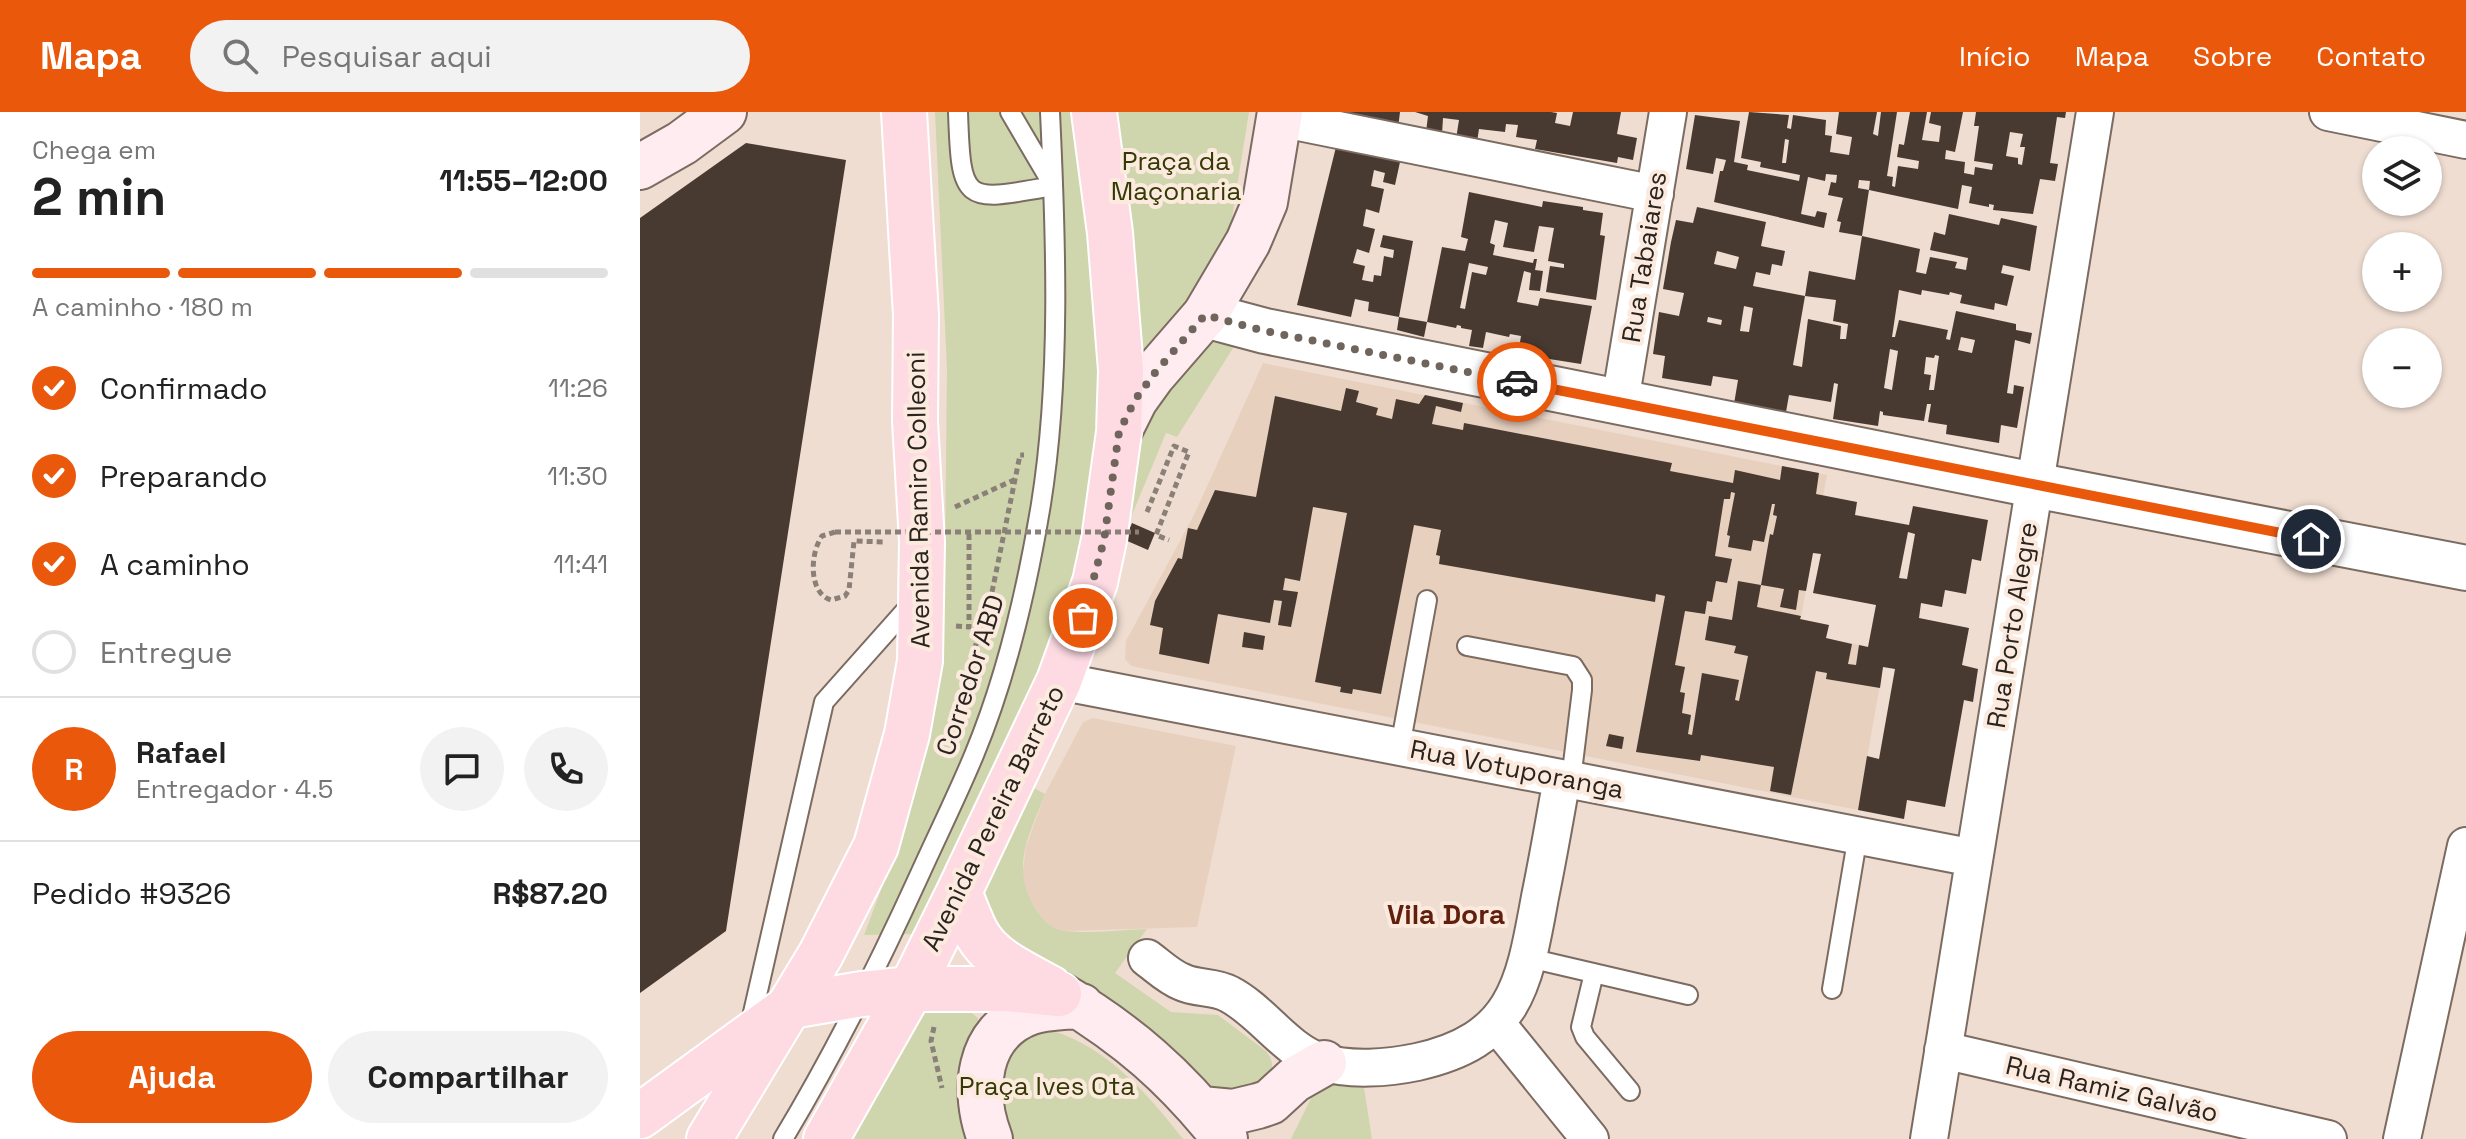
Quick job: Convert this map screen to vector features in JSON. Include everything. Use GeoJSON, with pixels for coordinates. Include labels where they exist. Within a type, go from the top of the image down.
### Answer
{"type":"FeatureCollection","features":[{"type":"Feature","properties":{"kind":"main road"},"geometry":{"type":"LineString","coordinates":[[640,167],[682,143],[724,112]]}},
{"type":"Feature","properties":{"kind":"main road","name":"Avenida Ramiro Colleoni"},"geometry":{"type":"LineString","coordinates":[[791,1006],[876,846],[907,734],[917,676],[923,591],[922,542],[915,421],[916,315],[904,112]]}},
{"type":"Feature","properties":{"kind":"main road"},"geometry":{"type":"LineString","coordinates":[[1094,112],[1117,297],[1121,370],[1119,432]]}},
{"type":"Feature","properties":{"kind":"main road"},"geometry":{"type":"LineString","coordinates":[[1119,432],[1135,400],[1205,315],[1235,267],[1258,220],[1268,188],[1279,115]]}},
{"type":"Feature","properties":{"kind":"main road","name":"Avenida Pereira Barreto"},"geometry":{"type":"LineString","coordinates":[[826,1139],[929,989],[959,892],[1059,681],[1095,582],[1119,432]]}},
{"type":"Feature","properties":{"kind":"main road"},"geometry":{"type":"LineString","coordinates":[[959,892],[977,935],[986,947],[1125,1036],[1154,1059],[1213,1124],[1233,1112],[1270,1102],[1294,1080],[1324,1063]]}},
{"type":"Feature","properties":{"kind":"main road"},"geometry":{"type":"LineString","coordinates":[[640,1116],[791,1006],[862,994],[929,989],[1070,1000]]}},
{"type":"Feature","properties":{"kind":"main road"},"geometry":{"type":"LineString","coordinates":[[990,1139],[980,1097],[980,1078],[987,1048],[1010,1023],[1027,1013],[1070,1000]]}},
{"type":"Feature","properties":{"kind":"main road"},"geometry":{"type":"LineString","coordinates":[[709,1139],[791,1006]]}},
{"type":"Feature","properties":{"kind":"main road"},"geometry":{"type":"LineString","coordinates":[[1269,1139],[1298,1091],[1324,1063]]}},
{"type":"Feature","properties":{"kind":"street","name":"Rua Tabaiares"},"geometry":{"type":"LineString","coordinates":[[1620,402],[1668,112]]}},
{"type":"Feature","properties":{"kind":"street","name":"Rua Porto Alegre"},"geometry":{"type":"LineString","coordinates":[[1929,1139],[2095,112]]}},
{"type":"Feature","properties":{"kind":"street"},"geometry":{"type":"LineString","coordinates":[[2328,112],[2466,140]]}},
{"type":"Feature","properties":{"kind":"street"},"geometry":{"type":"LineString","coordinates":[[1279,115],[1655,194]]}},
{"type":"Feature","properties":{"kind":"street"},"geometry":{"type":"LineString","coordinates":[[1205,315],[1265,331],[2466,568]]}},
{"type":"Feature","properties":{"kind":"street","name":"Rua Votuporanga"},"geometry":{"type":"LineString","coordinates":[[1059,681],[1974,858]]}},
{"type":"Feature","properties":{"kind":"street"},"geometry":{"type":"LineString","coordinates":[[1147,958],[1182,983],[1227,993],[1298,1049],[1324,1063],[1371,1067],[1428,1059],[1464,1046],[1496,1023],[1518,990],[1529,958],[1566,779]]}},
{"type":"Feature","properties":{"kind":"street"},"geometry":{"type":"LineString","coordinates":[[2402,1139],[2466,846]]}},
{"type":"Feature","properties":{"kind":"street"},"geometry":{"type":"LineString","coordinates":[[1496,1023],[1590,1139]]}},
{"type":"Feature","properties":{"kind":"street","name":"Rua Ramiz Galvão"},"geometry":{"type":"LineString","coordinates":[[1943,1050],[2328,1139]]}},
{"type":"Feature","properties":{"kind":"lane"},"geometry":{"type":"LineString","coordinates":[[958,112],[961,166],[964,180],[972,190],[984,195],[1001,195],[1053,186]]}},
{"type":"Feature","properties":{"kind":"lane","name":"Corredor ABD"},"geometry":{"type":"LineString","coordinates":[[1010,112],[1053,186]]}},
{"type":"Feature","properties":{"kind":"lane","name":"Corredor ABD"},"geometry":{"type":"LineString","coordinates":[[783,1139],[831,1056],[904,910],[975,753],[1026,588],[1041,503],[1052,402],[1055,251],[1050,112]]}},
{"type":"Feature","properties":{"kind":"lane"},"geometry":{"type":"LineString","coordinates":[[747,1038],[824,702],[923,591]]}},
{"type":"Feature","properties":{"kind":"lane"},"geometry":{"type":"LineString","coordinates":[[1400,747],[1427,600]]}},
{"type":"Feature","properties":{"kind":"lane"},"geometry":{"type":"LineString","coordinates":[[1467,646],[1573,666],[1578,670],[1582,690],[1566,779]]}},
{"type":"Feature","properties":{"kind":"lane"},"geometry":{"type":"LineString","coordinates":[[1832,989],[1858,835]]}},
{"type":"Feature","properties":{"kind":"lane"},"geometry":{"type":"LineString","coordinates":[[1529,958],[1688,995]]}},
{"type":"Feature","properties":{"kind":"lane"},"geometry":{"type":"LineString","coordinates":[[1594,973],[1581,1027],[1585,1037],[1630,1091]]}},
{"type":"Feature","properties":{"kind":"path"},"geometry":{"type":"LineString","coordinates":[[1145,517],[1174,446],[1189,452],[1156,535],[1169,540]]}},
{"type":"Feature","properties":{"kind":"path"},"geometry":{"type":"LineString","coordinates":[[954,542],[955,508],[1016,479]]}},
{"type":"Feature","properties":{"kind":"path"},"geometry":{"type":"LineString","coordinates":[[854,541],[849,590],[839,599],[824,598],[815,586],[816,549],[822,536],[828,533],[1139,532]]}},
{"type":"Feature","properties":{"kind":"path"},"geometry":{"type":"LineString","coordinates":[[929,989],[934,1026],[931,1041],[944,1099]]}},
{"type":"Feature","properties":{"kind":"shaded area"},"geometry":{"type":"Polygon","coordinates":[[[1263,363],[1827,475],[1798,633],[1886,650],[1858,810],[1131,666],[1125,659],[1126,641],[1194,515],[1263,363]]]}},
{"type":"Feature","properties":{"kind":"shaded area"},"geometry":{"type":"Polygon","coordinates":[[[1093,718],[1236,746],[1197,927],[1065,931],[1051,927],[1042,919],[1029,898],[1022,878],[1026,847],[1045,794],[1083,722],[1093,718]]]}},
{"type":"Feature","properties":{"kind":"green space"},"geometry":{"type":"Polygon","coordinates":[[[935,112],[1075,112],[1101,300],[1101,437],[1070,609],[916,934],[864,935],[901,837],[924,758],[941,627],[947,369],[935,112]]]}},
{"type":"Feature","properties":{"kind":"green space","name":"Praça da Maçonaria"},"geometry":{"type":"Polygon","coordinates":[[[1105,112],[1249,112],[1231,224],[1215,269],[1143,364],[1105,112]]]}},
{"type":"Feature","properties":{"kind":"green space"},"geometry":{"type":"Polygon","coordinates":[[[1213,343],[1235,345],[1177,437],[1166,433],[1117,551],[1129,475],[1146,420],[1166,390],[1203,346],[1213,343]]]}},
{"type":"Feature","properties":{"kind":"green space"},"geometry":{"type":"Polygon","coordinates":[[[1032,787],[1045,794],[1028,838],[1023,867],[1029,896],[1040,915],[1053,927],[1066,931],[1147,929],[1115,973],[1171,1012],[1218,1015],[1266,1051],[1272,1066],[1261,1090],[1221,1100],[1003,947],[982,918],[983,880],[1032,787]]]}},
{"type":"Feature","properties":{"kind":"green space","name":"Praça Ives Ota"},"geometry":{"type":"Polygon","coordinates":[[[967,1009],[978,1018],[978,1025],[962,1068],[958,1096],[971,1139],[852,1139],[915,1018],[923,1012],[967,1009]]]}},
{"type":"Feature","properties":{"kind":"green space","name":"Praça Ives Ota"},"geometry":{"type":"Polygon","coordinates":[[[1053,1031],[1092,1049],[1126,1075],[1183,1139],[1003,1139],[993,1105],[1011,1045],[1037,1032],[1053,1031]]]}},
{"type":"Feature","properties":{"kind":"green space"},"geometry":{"type":"Polygon","coordinates":[[[1330,1084],[1364,1088],[1372,1139],[1291,1139],[1313,1094],[1330,1084]]]}},
{"type":"Feature","properties":{"kind":"building"},"geometry":{"type":"Polygon","coordinates":[[[1342,112],[1400,112],[1398,128],[1341,116],[1342,112]]]}},
{"type":"Feature","properties":{"kind":"building"},"geometry":{"type":"Polygon","coordinates":[[[1415,112],[1551,112],[1557,113],[1555,123],[1570,126],[1573,112],[1621,112],[1617,134],[1637,138],[1633,160],[1618,157],[1617,163],[1535,149],[1537,140],[1516,137],[1518,125],[1506,124],[1505,132],[1479,129],[1477,142],[1456,139],[1459,120],[1443,118],[1442,134],[1426,132],[1428,116],[1415,112]]]}},
{"type":"Feature","properties":{"kind":"building"},"geometry":{"type":"Polygon","coordinates":[[[1749,112],[1789,115],[1787,128],[1791,129],[1793,115],[1826,120],[1825,135],[1832,136],[1830,152],[1849,155],[1852,137],[1836,134],[1839,112],[1877,112],[1873,134],[1878,136],[1881,112],[1897,112],[1887,176],[1893,177],[1892,186],[1895,187],[1898,166],[1918,169],[1919,161],[1897,157],[1899,144],[1904,145],[1910,112],[1927,112],[1922,140],[1939,142],[1941,126],[1929,123],[1931,112],[1963,112],[1955,152],[1946,150],[1945,159],[1965,162],[1964,173],[1974,175],[1975,167],[1992,170],[1993,164],[1974,161],[1979,126],[1974,126],[1976,112],[2066,112],[2065,118],[2057,117],[2050,163],[2058,164],[2055,181],[2040,179],[2033,214],[1993,210],[1994,205],[1969,203],[1972,187],[1962,185],[1958,209],[1869,190],[1862,236],[1839,232],[1841,222],[1837,221],[1843,198],[1828,195],[1831,182],[1836,183],[1837,175],[1826,174],[1825,181],[1808,177],[1801,214],[1815,217],[1817,211],[1827,213],[1824,228],[1714,202],[1720,171],[1723,171],[1726,160],[1716,158],[1713,174],[1686,169],[1695,115],[1740,121],[1734,162],[1748,165],[1747,170],[1799,181],[1800,175],[1760,167],[1761,162],[1741,158],[1749,112]],[[2010,132],[2006,156],[2018,158],[2018,164],[2022,165],[2025,147],[2020,147],[2023,134],[2010,132]],[[1785,139],[1782,163],[1786,163],[1789,140],[1785,139]],[[1859,180],[1858,188],[1869,190],[1870,181],[1859,180]]]}},
{"type":"Feature","properties":{"kind":"building"},"geometry":{"type":"Polygon","coordinates":[[[746,143],[846,160],[726,931],[640,993],[640,218],[746,143]]]}},
{"type":"Feature","properties":{"kind":"building"},"geometry":{"type":"Polygon","coordinates":[[[1336,147],[1400,162],[1395,185],[1383,182],[1385,173],[1374,170],[1371,186],[1384,189],[1379,213],[1366,209],[1363,226],[1375,229],[1369,253],[1357,249],[1353,263],[1365,266],[1362,280],[1373,282],[1374,275],[1381,276],[1384,256],[1393,258],[1394,250],[1380,247],[1383,235],[1413,241],[1399,317],[1368,311],[1369,302],[1355,299],[1351,317],[1297,305],[1336,147]]]}},
{"type":"Feature","properties":{"kind":"building"},"geometry":{"type":"Polygon","coordinates":[[[1469,192],[1542,207],[1543,201],[1603,213],[1600,235],[1605,236],[1596,300],[1546,292],[1550,266],[1564,268],[1564,264],[1548,261],[1554,228],[1539,226],[1534,252],[1503,247],[1508,223],[1495,220],[1490,243],[1495,245],[1493,255],[1533,263],[1537,259],[1535,270],[1543,271],[1540,291],[1529,290],[1531,273],[1524,271],[1517,302],[1538,306],[1540,298],[1592,306],[1581,364],[1518,354],[1521,336],[1510,334],[1509,337],[1486,332],[1483,348],[1469,346],[1472,330],[1427,322],[1442,247],[1465,251],[1468,239],[1461,237],[1469,192]],[[1469,263],[1460,308],[1465,309],[1472,272],[1486,275],[1488,267],[1469,263]]]}},
{"type":"Feature","properties":{"kind":"building"},"geometry":{"type":"Polygon","coordinates":[[[1697,207],[1766,222],[1761,246],[1785,251],[1782,266],[1772,264],[1770,275],[1756,272],[1753,286],[1805,296],[1809,271],[1855,280],[1862,236],[1920,249],[1916,272],[1926,274],[1930,257],[1957,262],[1955,268],[1966,270],[1968,258],[1930,250],[1934,232],[1945,235],[1949,214],[1999,225],[2001,218],[2037,226],[2030,271],[2003,265],[2001,273],[2014,276],[2007,306],[1995,303],[1994,310],[1960,303],[1962,295],[1950,292],[1949,295],[1922,290],[1921,295],[1899,290],[1892,337],[1895,337],[1899,320],[1948,330],[1946,339],[1950,340],[1956,311],[2016,324],[2016,330],[2032,333],[2030,344],[2015,340],[2007,393],[2013,394],[2014,385],[2024,387],[2017,428],[2001,425],[1999,443],[1946,434],[1947,425],[1928,422],[1931,404],[1927,404],[1924,421],[1883,415],[1880,411],[1878,426],[1833,419],[1838,384],[1834,383],[1831,402],[1789,395],[1786,412],[1734,404],[1738,380],[1713,376],[1711,386],[1662,378],[1665,356],[1653,354],[1659,312],[1679,316],[1684,293],[1663,289],[1671,242],[1676,220],[1693,223],[1697,207]],[[1717,251],[1714,264],[1736,269],[1739,257],[1717,251]],[[1805,296],[1793,365],[1802,367],[1808,319],[1841,326],[1840,339],[1846,339],[1848,324],[1833,321],[1836,300],[1805,296]],[[1744,306],[1740,331],[1749,332],[1753,308],[1744,306]],[[1708,317],[1707,322],[1721,325],[1722,320],[1708,317]],[[1961,337],[1958,350],[1972,353],[1975,340],[1961,337]],[[1890,349],[1884,388],[1892,390],[1898,351],[1890,349]],[[1939,356],[1926,357],[1924,374],[1931,375],[1929,390],[1934,390],[1939,356]]]}},
{"type":"Feature","properties":{"kind":"building"},"geometry":{"type":"Polygon","coordinates":[[[1399,317],[1427,322],[1424,337],[1397,330],[1399,317]]]}},
{"type":"Feature","properties":{"kind":"building"},"geometry":{"type":"Polygon","coordinates":[[[1346,388],[1359,391],[1356,402],[1378,408],[1376,415],[1392,419],[1396,399],[1419,404],[1425,395],[1463,403],[1461,412],[1436,406],[1432,424],[1463,430],[1464,423],[1672,463],[1670,471],[1733,483],[1735,470],[1780,480],[1782,466],[1819,473],[1816,494],[1857,502],[1855,515],[1909,525],[1913,506],[1988,520],[1981,561],[1972,559],[1966,594],[1945,590],[1942,607],[1921,603],[1919,618],[1969,628],[1962,665],[1978,669],[1973,702],[1964,700],[1945,807],[1907,800],[1904,819],[1858,810],[1867,756],[1879,759],[1895,669],[1883,667],[1880,688],[1826,679],[1827,673],[1816,671],[1791,795],[1770,791],[1774,767],[1701,755],[1700,761],[1636,752],[1665,596],[1656,594],[1655,602],[1439,564],[1440,556],[1436,555],[1441,530],[1414,525],[1381,694],[1353,689],[1352,694],[1340,692],[1341,687],[1315,682],[1347,513],[1313,507],[1300,581],[1285,578],[1283,590],[1298,592],[1291,627],[1278,625],[1282,601],[1274,600],[1270,623],[1218,614],[1209,664],[1159,654],[1163,628],[1150,625],[1155,601],[1178,558],[1182,559],[1188,528],[1197,530],[1215,490],[1256,497],[1275,396],[1341,411],[1346,388]],[[1731,492],[1730,499],[1724,499],[1715,556],[1732,559],[1727,583],[1716,581],[1712,602],[1707,601],[1705,614],[1685,611],[1675,665],[1685,667],[1680,692],[1685,693],[1682,713],[1691,715],[1688,734],[1692,735],[1702,673],[1739,680],[1735,700],[1739,701],[1748,656],[1734,653],[1736,646],[1705,640],[1709,616],[1732,620],[1738,581],[1761,585],[1770,534],[1773,535],[1777,516],[1773,515],[1775,504],[1772,504],[1764,542],[1753,540],[1751,551],[1728,547],[1730,536],[1727,535],[1735,493],[1731,492]],[[1908,532],[1899,578],[1907,579],[1915,534],[1908,532]],[[1813,553],[1806,591],[1799,590],[1796,610],[1780,607],[1784,589],[1761,585],[1757,607],[1829,625],[1826,638],[1852,644],[1848,664],[1856,665],[1859,645],[1868,647],[1876,605],[1813,593],[1821,554],[1813,553]]]}},
{"type":"Feature","properties":{"kind":"building"},"geometry":{"type":"Polygon","coordinates":[[[1132,523],[1155,533],[1148,550],[1125,540],[1132,523]]]}},
{"type":"Feature","properties":{"kind":"building"},"geometry":{"type":"Polygon","coordinates":[[[1244,632],[1265,636],[1263,650],[1242,647],[1244,632]]]}},
{"type":"Feature","properties":{"kind":"building"},"geometry":{"type":"Polygon","coordinates":[[[1609,734],[1624,737],[1622,749],[1606,746],[1609,734]]]}},
{"type":"Feature","properties":{"kind":"way so far"},"geometry":{"type":"LineString","coordinates":[[1083,618],[1104,540],[1119,432],[1135,400],[1153,375],[1205,315],[1265,331],[1517,382]]}},
{"type":"Feature","properties":{"kind":"district","name":"Vila Dora"},"geometry":{"type":"Point","coordinates":[1446,914]}},
{"type":"Feature","properties":{"kind":"route"},"geometry":{"type":"LineString","coordinates":[[1517,382],[2311,539]]}}]}
